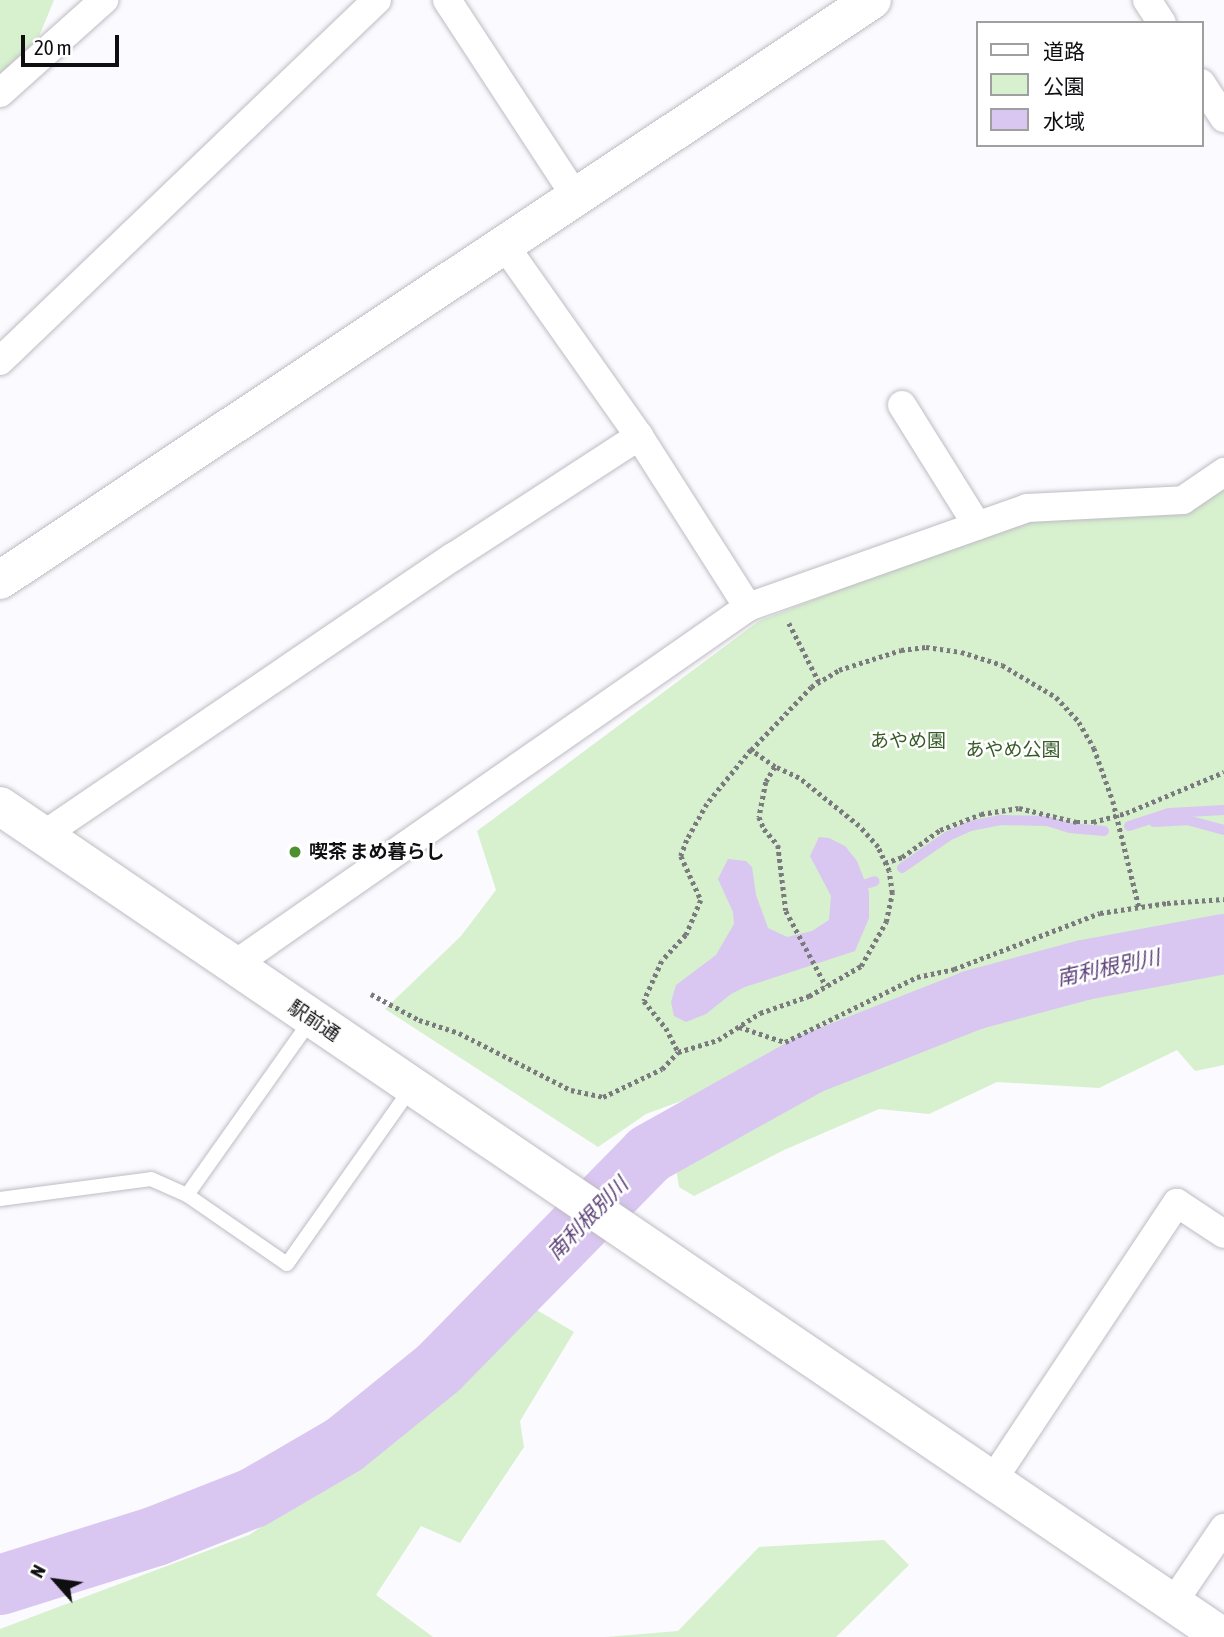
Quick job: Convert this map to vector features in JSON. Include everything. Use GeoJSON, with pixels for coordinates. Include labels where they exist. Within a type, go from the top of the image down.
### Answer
{"type":"FeatureCollection","features":[{"type":"Feature","properties":{"kind":"street"},"geometry":{"type":"LineString","coordinates":[[0,93],[104,0]]}},
{"type":"Feature","properties":{"kind":"street"},"geometry":{"type":"LineString","coordinates":[[0,361],[377,0]]}},
{"type":"Feature","properties":{"kind":"street"},"geometry":{"type":"LineString","coordinates":[[447,0],[576,197]]}},
{"type":"Feature","properties":{"kind":"street"},"geometry":{"type":"LineString","coordinates":[[1147,0],[1161,21]]}},
{"type":"Feature","properties":{"kind":"street"},"geometry":{"type":"LineString","coordinates":[[0,580],[505,246],[856,4]]}},
{"type":"Feature","properties":{"kind":"street"},"geometry":{"type":"LineString","coordinates":[[1203,86],[1224,118]]}},
{"type":"Feature","properties":{"kind":"street"},"geometry":{"type":"LineString","coordinates":[[505,246],[639,436],[748,607]]}},
{"type":"Feature","properties":{"kind":"street"},"geometry":{"type":"LineString","coordinates":[[902,405],[977,525]]}},
{"type":"Feature","properties":{"kind":"street"},"geometry":{"type":"LineString","coordinates":[[42,836],[453,557],[639,436]]}},
{"type":"Feature","properties":{"kind":"street"},"geometry":{"type":"LineString","coordinates":[[234,965],[748,607],[1027,508],[1183,500],[1224,472]]}},
{"type":"Feature","properties":{"kind":"street","name":"駅前通"},"geometry":{"type":"LineString","coordinates":[[0,807],[1223,1637]]}},
{"type":"Feature","properties":{"kind":"street"},"geometry":{"type":"LineString","coordinates":[[992,1481],[1177,1203],[1224,1234]]}},
{"type":"Feature","properties":{"kind":"street"},"geometry":{"type":"LineString","coordinates":[[1173,1603],[1224,1528]]}},
{"type":"Feature","properties":{"kind":"lane"},"geometry":{"type":"LineString","coordinates":[[187,1195],[311,1020]]}},
{"type":"Feature","properties":{"kind":"lane"},"geometry":{"type":"LineString","coordinates":[[0,1199],[151,1178],[187,1195],[286,1264],[412,1087]]}},
{"type":"Feature","properties":{"kind":"path"},"geometry":{"type":"LineString","coordinates":[[776,597],[819,682]]}},
{"type":"Feature","properties":{"kind":"path"},"geometry":{"type":"LineString","coordinates":[[678,1052],[666,1028],[644,1001],[662,961],[687,935],[701,900],[681,856],[687,840],[707,804],[789,707],[819,682],[839,670],[901,650],[926,647],[961,652],[1002,665],[1056,697],[1079,722],[1094,748],[1113,801],[1139,907]]}},
{"type":"Feature","properties":{"kind":"path"},"geometry":{"type":"LineString","coordinates":[[371,994],[419,1020],[459,1033],[571,1090],[603,1097],[662,1069],[678,1052],[718,1040],[760,1013],[826,986],[861,966],[886,922],[892,893],[885,863],[878,848],[859,826],[799,778],[775,767],[751,750]]}},
{"type":"Feature","properties":{"kind":"path"},"geometry":{"type":"LineString","coordinates":[[775,767],[766,782],[759,817],[764,830],[778,845],[782,896],[786,911],[826,986]]}},
{"type":"Feature","properties":{"kind":"path"},"geometry":{"type":"LineString","coordinates":[[885,863],[902,857],[940,830],[981,814],[1019,808],[1077,822],[1093,822],[1126,813],[1224,772]]}},
{"type":"Feature","properties":{"kind":"path"},"geometry":{"type":"LineString","coordinates":[[739,1027],[785,1042],[917,977],[954,969],[1100,913],[1224,899]]}},
{"type":"Feature","properties":{"kind":"green space"},"geometry":{"type":"Polygon","coordinates":[[[0,0],[54,0],[35,46],[0,75],[0,0]]]}},
{"type":"Feature","properties":{"kind":"green space","name":"あやめ公園"},"geometry":{"type":"Polygon","coordinates":[[[1224,488],[1224,1065],[1195,1071],[1177,1050],[1099,1088],[997,1082],[929,1114],[879,1109],[784,1150],[694,1196],[679,1187],[673,1150],[778,1071],[1020,965],[993,971],[722,1086],[646,1114],[598,1147],[385,1009],[461,936],[496,890],[477,831],[759,621],[1025,518],[1224,488]]]}},
{"type":"Feature","properties":{"kind":"green space"},"geometry":{"type":"Polygon","coordinates":[[[535,1309],[574,1332],[520,1421],[524,1447],[460,1543],[421,1526],[376,1595],[433,1637],[0,1637],[0,1629],[249,1535],[430,1413],[535,1309]]]}},
{"type":"Feature","properties":{"kind":"green space"},"geometry":{"type":"Polygon","coordinates":[[[884,1540],[909,1565],[836,1637],[606,1637],[678,1631],[759,1547],[884,1540]]]}},
{"type":"Feature","properties":{"kind":"water"},"geometry":{"type":"Polygon","coordinates":[[[819,837],[829,838],[845,846],[857,861],[869,892],[869,918],[855,951],[745,987],[731,994],[706,1014],[686,1022],[674,1016],[671,1002],[676,985],[716,955],[734,924],[733,912],[718,879],[728,859],[746,861],[752,867],[756,895],[768,928],[787,937],[812,931],[829,920],[831,896],[810,856],[819,837]]]}},
{"type":"Feature","properties":{"kind":"waterway"},"geometry":{"type":"LineString","coordinates":[[1129,826],[1169,813],[1224,810]]}},
{"type":"Feature","properties":{"kind":"waterway"},"geometry":{"type":"LineString","coordinates":[[902,868],[948,836],[970,826],[1000,820],[1047,821],[1070,828],[1104,831]]}},
{"type":"Feature","properties":{"kind":"waterway"},"geometry":{"type":"LineString","coordinates":[[1154,822],[1187,820],[1224,830]]}},
{"type":"Feature","properties":{"kind":"waterway"},"geometry":{"type":"LineString","coordinates":[[866,884],[875,881]]}},
{"type":"Feature","properties":{"kind":"waterway","name":"南利根別川"},"geometry":{"type":"LineString","coordinates":[[0,1585],[156,1536],[253,1498],[344,1445],[439,1368],[649,1154],[810,1064],[973,1000],[1084,970],[1224,944]]}},
{"type":"Feature","properties":{"kind":"place","name":"喫茶 まめ暮らし"},"geometry":{"type":"Point","coordinates":[295,852]}},
{"type":"Feature","properties":{"kind":"park label","name":"あやめ園"},"geometry":{"type":"Point","coordinates":[908,741]}}]}
